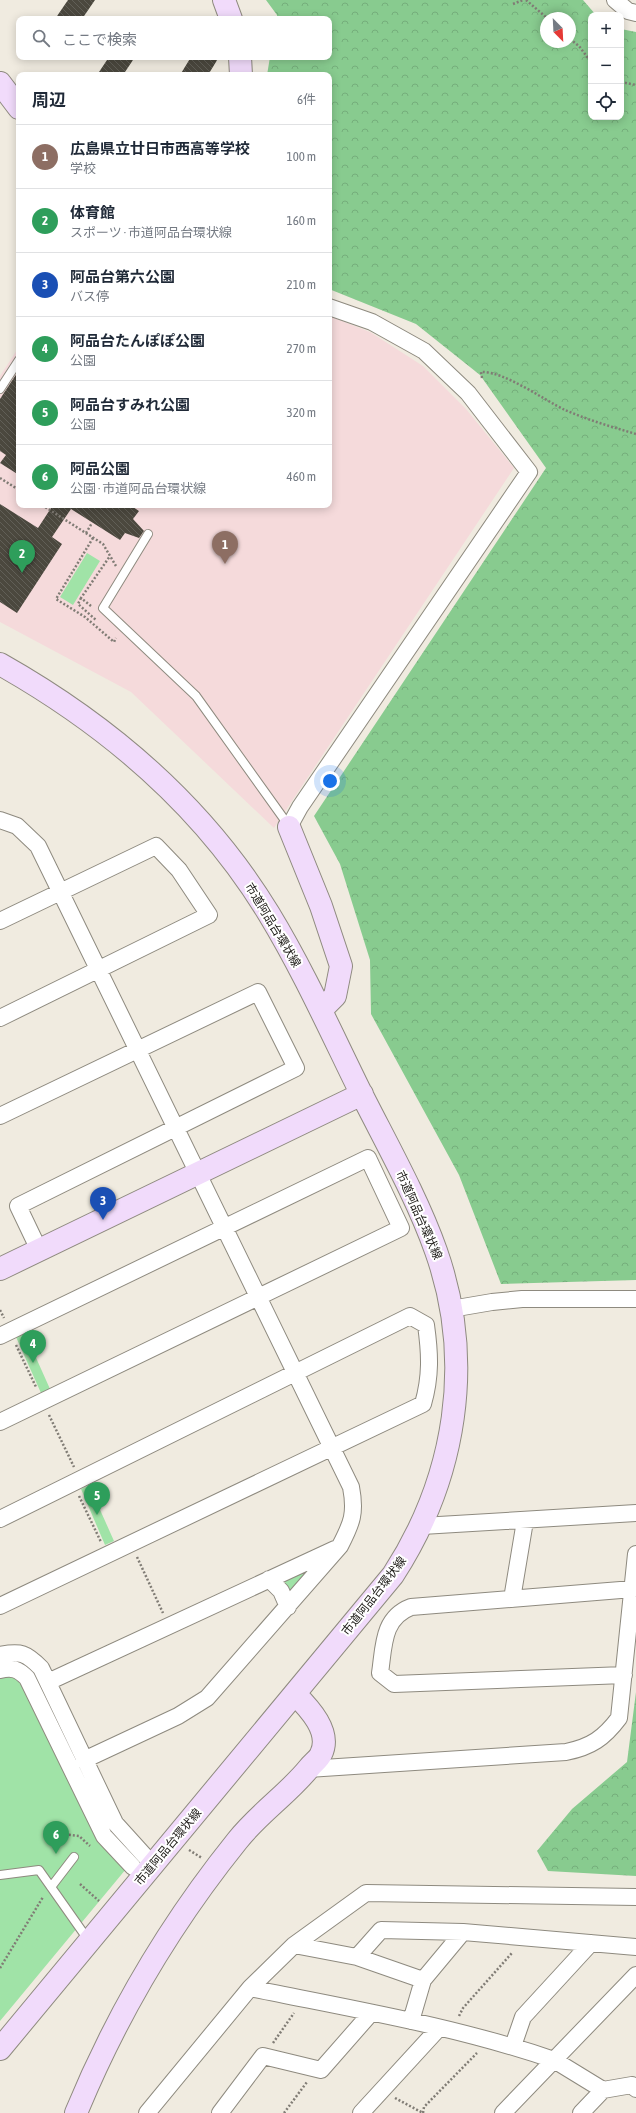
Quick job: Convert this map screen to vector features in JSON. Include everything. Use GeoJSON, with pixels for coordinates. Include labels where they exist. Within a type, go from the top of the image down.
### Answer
{"type":"FeatureCollection","features":[{"type":"Feature","properties":{"kind":"street"},"geometry":{"type":"LineString","coordinates":[[224,0],[230,16]]}},
{"type":"Feature","properties":{"kind":"street"},"geometry":{"type":"LineString","coordinates":[[615,0],[628,11],[636,13]]}},
{"type":"Feature","properties":{"kind":"street"},"geometry":{"type":"LineString","coordinates":[[240,60],[242,72]]}},
{"type":"Feature","properties":{"kind":"street"},"geometry":{"type":"LineString","coordinates":[[0,83],[16,104]]}},
{"type":"Feature","properties":{"kind":"street"},"geometry":{"type":"LineString","coordinates":[[321,1010],[335,996],[341,966],[321,906],[289,827],[300,807],[529,472],[468,393],[424,351],[372,322],[332,308]]}},
{"type":"Feature","properties":{"kind":"street","name":"市道阿品台環状線"},"geometry":{"type":"LineString","coordinates":[[0,664],[56,697],[106,733],[148,768],[182,801],[236,867],[267,911],[291,952],[321,1010],[430,1234],[443,1271],[451,1309],[456,1362],[453,1418],[442,1473],[422,1526],[393,1574],[295,1694],[143,1866],[89,1942],[0,2049]]}},
{"type":"Feature","properties":{"kind":"street"},"geometry":{"type":"LineString","coordinates":[[0,820],[17,826],[38,846],[351,1487],[355,1504],[353,1520],[340,1546],[288,1608],[207,1698],[178,1716],[84,1760]]}},
{"type":"Feature","properties":{"kind":"street"},"geometry":{"type":"LineString","coordinates":[[0,921],[156,846],[179,870],[209,915],[0,1018]]}},
{"type":"Feature","properties":{"kind":"street"},"geometry":{"type":"LineString","coordinates":[[0,1116],[258,992],[296,1068],[18,1206],[40,1250]]}},
{"type":"Feature","properties":{"kind":"street"},"geometry":{"type":"LineString","coordinates":[[0,1270],[362,1094]]}},
{"type":"Feature","properties":{"kind":"street"},"geometry":{"type":"LineString","coordinates":[[0,1336],[368,1158],[401,1228],[0,1422]]}},
{"type":"Feature","properties":{"kind":"street"},"geometry":{"type":"LineString","coordinates":[[451,1309],[492,1302],[522,1299],[636,1299]]}},
{"type":"Feature","properties":{"kind":"street"},"geometry":{"type":"LineString","coordinates":[[0,1520],[410,1316],[426,1325],[430,1357],[428,1386],[423,1404],[0,1606]]}},
{"type":"Feature","properties":{"kind":"street"},"geometry":{"type":"LineString","coordinates":[[422,1526],[636,1513]]}},
{"type":"Feature","properties":{"kind":"street"},"geometry":{"type":"LineString","coordinates":[[512,1599],[524,1521]]}},
{"type":"Feature","properties":{"kind":"street"},"geometry":{"type":"LineString","coordinates":[[48,1682],[340,1546]]}},
{"type":"Feature","properties":{"kind":"street"},"geometry":{"type":"LineString","coordinates":[[308,1769],[566,1752],[584,1748],[598,1741],[609,1731],[619,1718],[636,1554]]}},
{"type":"Feature","properties":{"kind":"street"},"geometry":{"type":"LineString","coordinates":[[269,1579],[281,1591],[288,1608]]}},
{"type":"Feature","properties":{"kind":"street"},"geometry":{"type":"LineString","coordinates":[[624,1675],[394,1684],[380,1673],[389,1624],[402,1611],[411,1607],[633,1589]]}},
{"type":"Feature","properties":{"kind":"street"},"geometry":{"type":"LineString","coordinates":[[0,1655],[14,1652],[28,1655],[41,1668],[115,1823],[143,1866]]}},
{"type":"Feature","properties":{"kind":"street"},"geometry":{"type":"LineString","coordinates":[[0,1670],[11,1668],[20,1670],[27,1678],[104,1836],[143,1866]]}},
{"type":"Feature","properties":{"kind":"street"},"geometry":{"type":"LineString","coordinates":[[76,2113],[108,2039],[170,1934],[199,1890],[240,1837],[321,1754],[324,1740],[319,1723],[311,1710],[295,1694]]}},
{"type":"Feature","properties":{"kind":"street"},"geometry":{"type":"LineString","coordinates":[[147,2113],[250,1988],[294,1946],[366,1893],[636,1897]]}},
{"type":"Feature","properties":{"kind":"street"},"geometry":{"type":"LineString","coordinates":[[357,1957],[381,1930],[463,1932],[636,1947]]}},
{"type":"Feature","properties":{"kind":"street"},"geometry":{"type":"LineString","coordinates":[[411,2021],[423,1980],[463,1932]]}},
{"type":"Feature","properties":{"kind":"street"},"geometry":{"type":"LineString","coordinates":[[513,2046],[523,2017],[591,1943]]}},
{"type":"Feature","properties":{"kind":"street"},"geometry":{"type":"LineString","coordinates":[[294,1946],[357,1957],[423,1980]]}},
{"type":"Feature","properties":{"kind":"street"},"geometry":{"type":"LineString","coordinates":[[503,2113],[636,1975]]}},
{"type":"Feature","properties":{"kind":"street"},"geometry":{"type":"LineString","coordinates":[[250,1988],[411,2021],[513,2046],[554,2060],[603,2090]]}},
{"type":"Feature","properties":{"kind":"street"},"geometry":{"type":"LineString","coordinates":[[220,2113],[263,2056],[321,2070],[371,2013]]}},
{"type":"Feature","properties":{"kind":"street"},"geometry":{"type":"LineString","coordinates":[[360,2113],[444,2029]]}},
{"type":"Feature","properties":{"kind":"street"},"geometry":{"type":"LineString","coordinates":[[581,2113],[603,2090],[635,2085]]}},
{"type":"Feature","properties":{"kind":"lane"},"geometry":{"type":"LineString","coordinates":[[0,389],[16,365]]}},
{"type":"Feature","properties":{"kind":"lane"},"geometry":{"type":"LineString","coordinates":[[148,534],[103,608],[196,696],[289,827]]}},
{"type":"Feature","properties":{"kind":"lane"},"geometry":{"type":"LineString","coordinates":[[51,1887],[74,1857]]}},
{"type":"Feature","properties":{"kind":"lane"},"geometry":{"type":"LineString","coordinates":[[0,1875],[38,1870],[89,1942]]}},
{"type":"Feature","properties":{"kind":"path"},"geometry":{"type":"LineString","coordinates":[[513,4],[522,0]]}},
{"type":"Feature","properties":{"kind":"path"},"geometry":{"type":"LineString","coordinates":[[526,0],[540,12]]}},
{"type":"Feature","properties":{"kind":"path"},"geometry":{"type":"LineString","coordinates":[[576,44],[588,58]]}},
{"type":"Feature","properties":{"kind":"path"},"geometry":{"type":"LineString","coordinates":[[624,83],[636,85]]}},
{"type":"Feature","properties":{"kind":"path"},"geometry":{"type":"LineString","coordinates":[[482,378],[481,372],[487,372],[512,382],[564,409],[598,423],[636,434]]}},
{"type":"Feature","properties":{"kind":"path"},"geometry":{"type":"LineString","coordinates":[[0,478],[16,488]]}},
{"type":"Feature","properties":{"kind":"path"},"geometry":{"type":"LineString","coordinates":[[47,508],[103,544],[110,556]]}},
{"type":"Feature","properties":{"kind":"path"},"geometry":{"type":"LineString","coordinates":[[86,533],[92,523]]}},
{"type":"Feature","properties":{"kind":"path"},"geometry":{"type":"LineString","coordinates":[[93,538],[56,599],[85,617],[114,642],[117,638],[111,633]]}},
{"type":"Feature","properties":{"kind":"path"},"geometry":{"type":"LineString","coordinates":[[82,598],[78,604],[100,624]]}},
{"type":"Feature","properties":{"kind":"path"},"geometry":{"type":"LineString","coordinates":[[23,1358],[29,1372]]}},
{"type":"Feature","properties":{"kind":"path"},"geometry":{"type":"LineString","coordinates":[[43,1401],[80,1480]]}},
{"type":"Feature","properties":{"kind":"path"},"geometry":{"type":"LineString","coordinates":[[87,1514],[95,1530]]}},
{"type":"Feature","properties":{"kind":"path"},"geometry":{"type":"LineString","coordinates":[[130,1544],[169,1626]]}},
{"type":"Feature","properties":{"kind":"path"},"geometry":{"type":"LineString","coordinates":[[45,1832],[79,1836],[96,1851]]}},
{"type":"Feature","properties":{"kind":"path"},"geometry":{"type":"LineString","coordinates":[[187,1849],[206,1860]]}},
{"type":"Feature","properties":{"kind":"path"},"geometry":{"type":"LineString","coordinates":[[80,1884],[103,1904]]}},
{"type":"Feature","properties":{"kind":"path"},"geometry":{"type":"LineString","coordinates":[[0,1968],[23,1927],[51,1887]]}},
{"type":"Feature","properties":{"kind":"path"},"geometry":{"type":"LineString","coordinates":[[444,2029],[526,1937]]}},
{"type":"Feature","properties":{"kind":"path"},"geometry":{"type":"LineString","coordinates":[[263,2056],[293,2015],[299,1998]]}},
{"type":"Feature","properties":{"kind":"path"},"geometry":{"type":"LineString","coordinates":[[399,2101],[423,2113],[424,2108],[489,2041]]}},
{"type":"Feature","properties":{"kind":"path"},"geometry":{"type":"LineString","coordinates":[[284,2113],[307,2084],[309,2068]]}},
{"type":"Feature","properties":{"kind":"shaded area"},"geometry":{"type":"Polygon","coordinates":[[[332,317],[370,332],[423,366],[466,409],[514,468],[274,828],[131,692],[0,622],[0,376],[16,352],[16,508],[332,508],[332,317]]]}},
{"type":"Feature","properties":{"kind":"green space"},"geometry":{"type":"Polygon","coordinates":[[[266,0],[583,0],[593,12],[588,12],[588,120],[624,120],[624,30],[636,32],[636,1280],[501,1284],[459,1175],[371,1014],[370,960],[340,864],[314,816],[546,468],[480,375],[416,324],[332,290],[332,72],[268,72],[270,60],[332,60],[332,16],[277,16],[266,0]]]}},
{"type":"Feature","properties":{"kind":"green space"},"geometry":{"type":"Polygon","coordinates":[[[87,553],[100,561],[73,605],[60,597],[87,553]]]}},
{"type":"Feature","properties":{"kind":"green space"},"geometry":{"type":"Polygon","coordinates":[[[25,1333],[50,1389],[41,1393],[16,1337],[25,1333]]]}},
{"type":"Feature","properties":{"kind":"green space"},"geometry":{"type":"Polygon","coordinates":[[[89,1485],[114,1541],[105,1545],[81,1489],[89,1485]]]}},
{"type":"Feature","properties":{"kind":"green space"},"geometry":{"type":"Polygon","coordinates":[[[311,1568],[291,1592],[284,1581],[311,1568]]]}},
{"type":"Feature","properties":{"kind":"green space"},"geometry":{"type":"Polygon","coordinates":[[[9,1676],[24,1681],[126,1869],[0,2021],[0,1677],[9,1676]]]}},
{"type":"Feature","properties":{"kind":"green space"},"geometry":{"type":"Polygon","coordinates":[[[636,1692],[636,1876],[548,1871],[537,1851],[572,1809],[627,1762],[636,1692]]]}},
{"type":"Feature","properties":{"kind":"building"},"geometry":{"type":"Polygon","coordinates":[[[68,0],[95,0],[84,16],[57,16],[68,0]]]}},
{"type":"Feature","properties":{"kind":"building"},"geometry":{"type":"Polygon","coordinates":[[[107,60],[133,60],[125,72],[99,72],[107,60]]]}},
{"type":"Feature","properties":{"kind":"building"},"geometry":{"type":"Polygon","coordinates":[[[189,60],[217,60],[210,72],[182,72],[189,60]]]}},
{"type":"Feature","properties":{"kind":"building"},"geometry":{"type":"Polygon","coordinates":[[[16,375],[16,473],[0,463],[6,455],[0,451],[0,399],[16,375]]]}},
{"type":"Feature","properties":{"kind":"building"},"geometry":{"type":"Polygon","coordinates":[[[0,504],[38,528],[51,508],[134,508],[139,511],[133,519],[144,531],[139,538],[125,533],[120,540],[71,509],[52,537],[62,544],[17,613],[0,602],[0,504]]]}},
{"type":"Feature","properties":{"kind":"place","name":"広島県立廿日市西高等学校"},"geometry":{"type":"Point","coordinates":[225,564]}},
{"type":"Feature","properties":{"kind":"place","name":"体育館"},"geometry":{"type":"Point","coordinates":[22,573]}},
{"type":"Feature","properties":{"kind":"place","name":"阿品台第六公園"},"geometry":{"type":"Point","coordinates":[103,1220]}},
{"type":"Feature","properties":{"kind":"place","name":"阿品台たんぽぽ公園"},"geometry":{"type":"Point","coordinates":[33,1363]}},
{"type":"Feature","properties":{"kind":"place","name":"阿品台すみれ公園"},"geometry":{"type":"Point","coordinates":[97,1515]}},
{"type":"Feature","properties":{"kind":"place","name":"阿品公園"},"geometry":{"type":"Point","coordinates":[56,1854]}}]}
